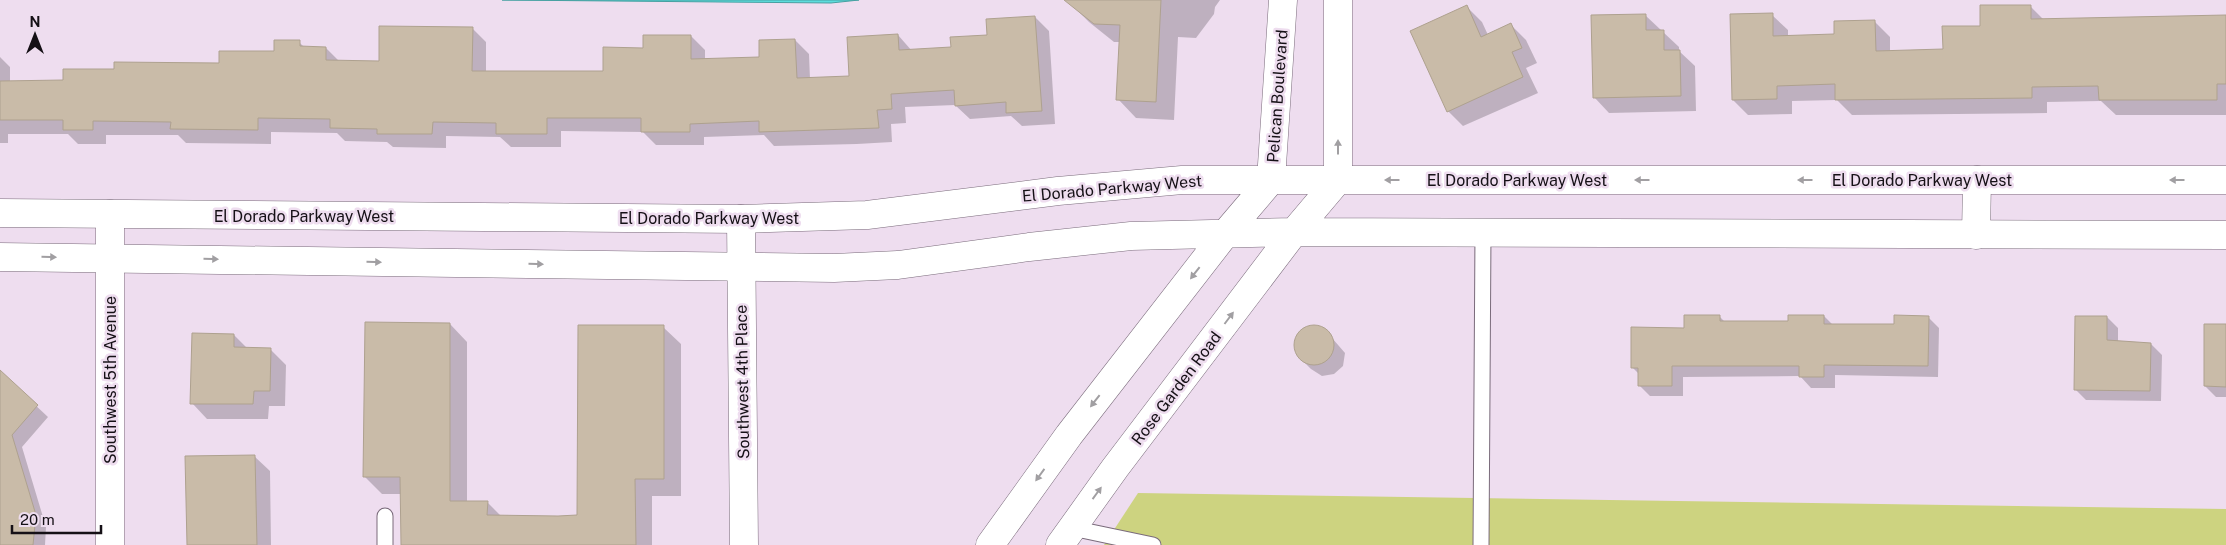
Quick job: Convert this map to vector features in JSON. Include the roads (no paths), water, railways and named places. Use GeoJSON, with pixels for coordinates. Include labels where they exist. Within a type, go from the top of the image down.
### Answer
{"type":"FeatureCollection","features":[{"type":"Feature","properties":{"kind":"street","name":"Pelican Boulevard"},"geometry":{"type":"LineString","coordinates":[[1225,234],[1272,180],[1283,0]]}},
{"type":"Feature","properties":{"kind":"street"},"geometry":{"type":"LineString","coordinates":[[1294,232],[1338,180],[1338,0]]}},
{"type":"Feature","properties":{"kind":"street","name":"El Dorado Parkway West"},"geometry":{"type":"LineString","coordinates":[[0,214],[741,219],[867,215],[1058,191],[1182,180],[2226,180]]}},
{"type":"Feature","properties":{"kind":"street"},"geometry":{"type":"LineString","coordinates":[[1976,235],[1977,180]]}},
{"type":"Feature","properties":{"kind":"street","name":"Southwest 5th Avenue"},"geometry":{"type":"LineString","coordinates":[[110,214],[110,545]]}},
{"type":"Feature","properties":{"kind":"street","name":"Southwest 4th Place"},"geometry":{"type":"LineString","coordinates":[[741,219],[744,545]]}},
{"type":"Feature","properties":{"kind":"street"},"geometry":{"type":"LineString","coordinates":[[0,256],[834,268],[898,265],[1029,247],[1131,236],[1294,232],[2226,235]]}},
{"type":"Feature","properties":{"kind":"street","name":"Rose Garden Road"},"geometry":{"type":"LineString","coordinates":[[1066,537],[1115,468],[1294,232]]}},
{"type":"Feature","properties":{"kind":"street"},"geometry":{"type":"LineString","coordinates":[[990,545],[1069,435],[1225,234]]}},
{"type":"Feature","properties":{"kind":"lane"},"geometry":{"type":"LineString","coordinates":[[1481,545],[1483,234]]}},
{"type":"Feature","properties":{"kind":"lane"},"geometry":{"type":"LineString","coordinates":[[385,516],[385,545]]}},
{"type":"Feature","properties":{"kind":"lane"},"geometry":{"type":"LineString","coordinates":[[1066,537],[1153,545]]}},
{"type":"Feature","properties":{"kind":"water"},"geometry":{"type":"Polygon","coordinates":[[[502,0],[859,0],[831,3],[502,0]]]}}]}
